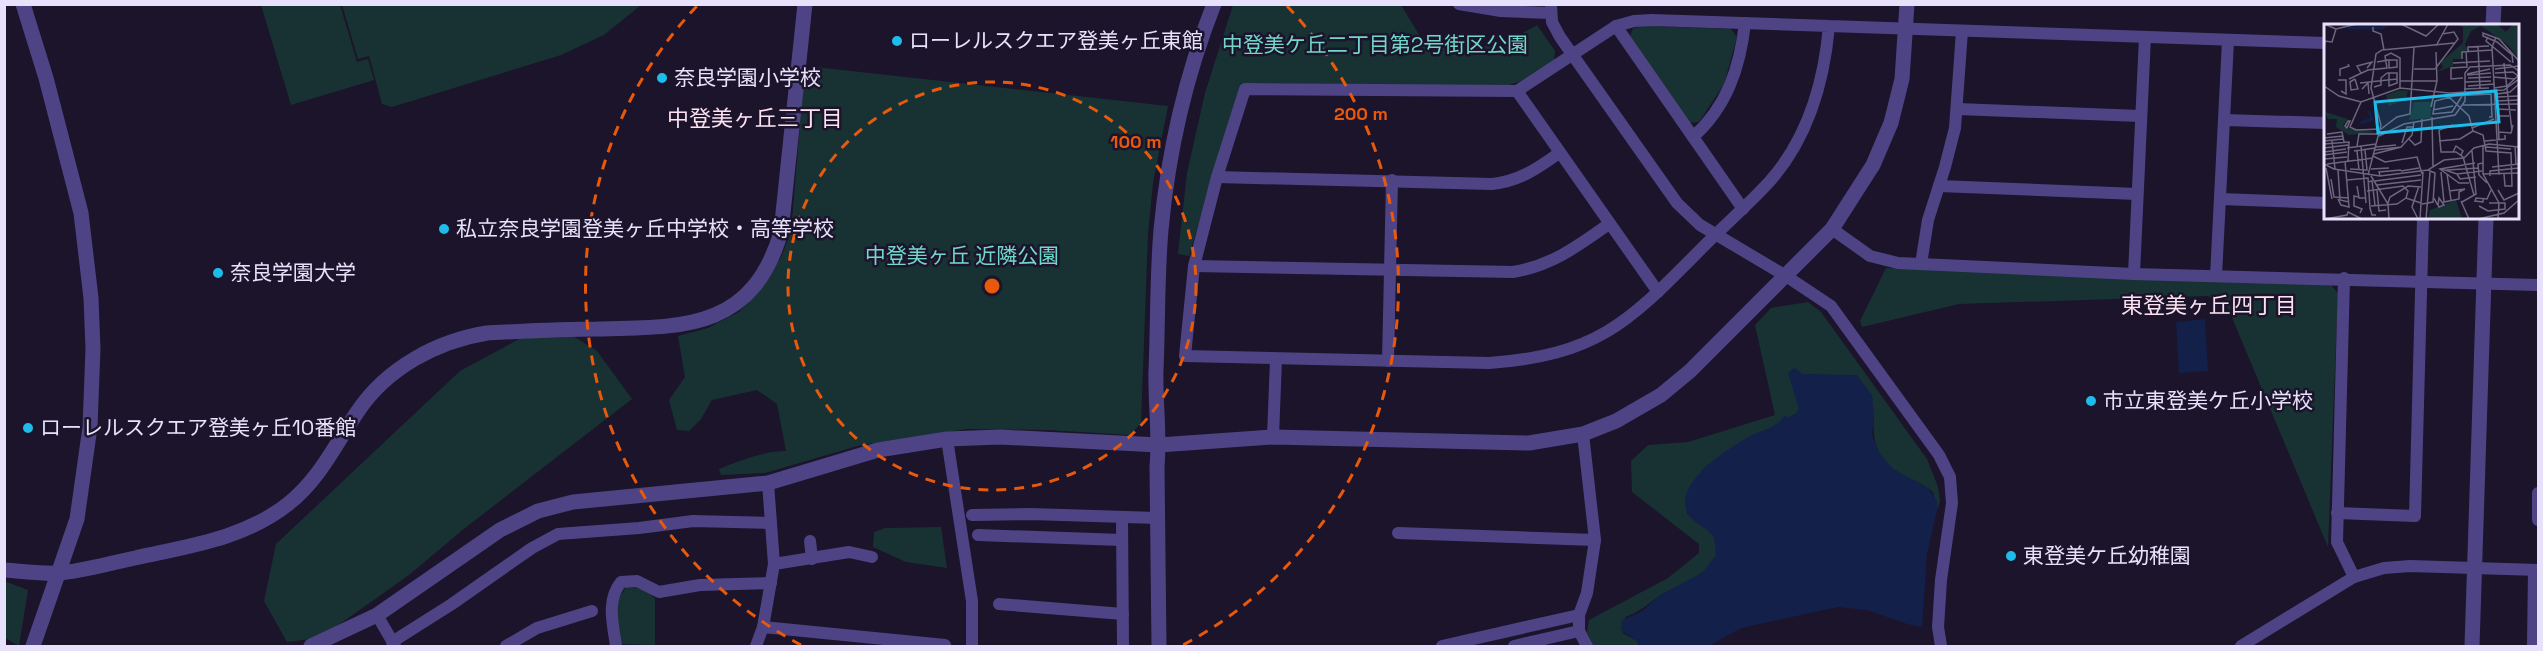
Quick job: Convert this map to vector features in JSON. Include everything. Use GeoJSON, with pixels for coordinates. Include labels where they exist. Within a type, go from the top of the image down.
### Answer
{"type":"FeatureCollection","features":[{"type":"Feature","properties":{"kind":"street"},"geometry":{"type":"LineString","coordinates":[[23,4],[46,78],[81,213],[91,298],[93,349],[90,427],[77,519],[33,646]]}},
{"type":"Feature","properties":{"kind":"street"},"geometry":{"type":"LineString","coordinates":[[4,570],[59,573],[213,541],[252,527],[288,504],[322,469],[359,409],[375,391],[411,360],[441,345],[466,336],[487,333],[642,328],[691,324],[709,319],[744,295],[757,283],[767,266],[781,232],[805,4]]}},
{"type":"Feature","properties":{"kind":"street"},"geometry":{"type":"LineString","coordinates":[[1159,646],[1157,466],[1159,445],[1156,371],[1161,230],[1168,172],[1184,102],[1205,28],[1215,4]]}},
{"type":"Feature","properties":{"kind":"street"},"geometry":{"type":"LineString","coordinates":[[1459,4],[1501,11],[1550,9],[1556,30],[1671,196],[1691,218],[1786,276],[1830,306],[1940,454],[1950,477],[1952,503],[1941,580],[1938,627],[1941,646]]}},
{"type":"Feature","properties":{"kind":"street"},"geometry":{"type":"LineString","coordinates":[[311,646],[377,615],[500,530],[538,511],[573,502],[768,483],[878,450],[947,439],[1000,437],[1159,445],[1273,437],[1529,443],[1583,434],[1616,421],[1661,395],[1690,371],[1832,229],[1863,184],[1883,145],[1900,87],[1908,4]]}},
{"type":"Feature","properties":{"kind":"street"},"geometry":{"type":"LineString","coordinates":[[2493,24],[2494,4]]}},
{"type":"Feature","properties":{"kind":"street"},"geometry":{"type":"LineString","coordinates":[[1829,26],[1827,56],[1820,86],[1806,126],[1778,171],[1743,209],[1634,315],[1607,333],[1553,355],[1489,363],[1185,356],[1194,266],[1217,177],[1245,89],[1517,92],[1616,26],[1634,21],[1652,20],[1962,30],[2228,41],[2324,43]]}},
{"type":"Feature","properties":{"kind":"street"},"geometry":{"type":"LineString","coordinates":[[1693,137],[1714,114],[1732,83],[1741,55],[1746,23]]}},
{"type":"Feature","properties":{"kind":"street"},"geometry":{"type":"LineString","coordinates":[[1616,26],[1743,209]]}},
{"type":"Feature","properties":{"kind":"street"},"geometry":{"type":"LineString","coordinates":[[1922,264],[1928,220],[1951,148],[1958,109],[1962,30]]}},
{"type":"Feature","properties":{"kind":"street"},"geometry":{"type":"LineString","coordinates":[[2134,274],[2145,37]]}},
{"type":"Feature","properties":{"kind":"street"},"geometry":{"type":"LineString","coordinates":[[2216,276],[2228,41]]}},
{"type":"Feature","properties":{"kind":"street"},"geometry":{"type":"LineString","coordinates":[[1517,92],[1658,292]]}},
{"type":"Feature","properties":{"kind":"street"},"geometry":{"type":"LineString","coordinates":[[1958,109],[2140,116]]}},
{"type":"Feature","properties":{"kind":"street"},"geometry":{"type":"LineString","coordinates":[[2224,120],[2324,123]]}},
{"type":"Feature","properties":{"kind":"street"},"geometry":{"type":"LineString","coordinates":[[1217,177],[1502,183],[1531,173],[1559,153]]}},
{"type":"Feature","properties":{"kind":"street"},"geometry":{"type":"LineString","coordinates":[[1388,361],[1392,180]]}},
{"type":"Feature","properties":{"kind":"street"},"geometry":{"type":"LineString","coordinates":[[1939,186],[2137,194]]}},
{"type":"Feature","properties":{"kind":"street"},"geometry":{"type":"LineString","coordinates":[[2220,199],[2324,203]]}},
{"type":"Feature","properties":{"kind":"street"},"geometry":{"type":"LineString","coordinates":[[2337,513],[2415,516],[2423,219]]}},
{"type":"Feature","properties":{"kind":"street"},"geometry":{"type":"LineString","coordinates":[[2472,646],[2486,219]]}},
{"type":"Feature","properties":{"kind":"street"},"geometry":{"type":"LineString","coordinates":[[1194,266],[1500,273],[1526,270],[1562,256],[1609,224]]}},
{"type":"Feature","properties":{"kind":"street"},"geometry":{"type":"LineString","coordinates":[[1832,229],[1861,250],[1880,260],[1922,264],[2134,274],[2538,285]]}},
{"type":"Feature","properties":{"kind":"street"},"geometry":{"type":"LineString","coordinates":[[2344,278],[2337,542],[2354,577]]}},
{"type":"Feature","properties":{"kind":"street"},"geometry":{"type":"LineString","coordinates":[[1273,437],[1276,359]]}},
{"type":"Feature","properties":{"kind":"street"},"geometry":{"type":"LineString","coordinates":[[1583,434],[1595,540],[1587,593],[1579,615],[1579,631],[1587,646]]}},
{"type":"Feature","properties":{"kind":"street"},"geometry":{"type":"LineString","coordinates":[[947,439],[972,601],[972,646]]}},
{"type":"Feature","properties":{"kind":"street"},"geometry":{"type":"LineString","coordinates":[[756,646],[763,627],[774,564],[768,483]]}},
{"type":"Feature","properties":{"kind":"street"},"geometry":{"type":"LineString","coordinates":[[2538,493],[2538,520]]}},
{"type":"Feature","properties":{"kind":"street"},"geometry":{"type":"LineString","coordinates":[[972,515],[1031,514],[1157,518]]}},
{"type":"Feature","properties":{"kind":"street"},"geometry":{"type":"LineString","coordinates":[[1122,518],[1123,646]]}},
{"type":"Feature","properties":{"kind":"street"},"geometry":{"type":"LineString","coordinates":[[377,615],[393,644],[531,548],[558,534],[693,521],[771,523]]}},
{"type":"Feature","properties":{"kind":"street"},"geometry":{"type":"LineString","coordinates":[[1398,533],[1595,540]]}},
{"type":"Feature","properties":{"kind":"street"},"geometry":{"type":"LineString","coordinates":[[978,535],[1122,540]]}},
{"type":"Feature","properties":{"kind":"street"},"geometry":{"type":"LineString","coordinates":[[810,541],[812,559]]}},
{"type":"Feature","properties":{"kind":"street"},"geometry":{"type":"LineString","coordinates":[[774,564],[849,552],[872,557]]}},
{"type":"Feature","properties":{"kind":"street"},"geometry":{"type":"LineString","coordinates":[[2241,646],[2354,577],[2397,566],[2536,570],[2536,624],[2533,646]]}},
{"type":"Feature","properties":{"kind":"street"},"geometry":{"type":"LineString","coordinates":[[616,646],[611,606],[614,592],[621,582],[637,580],[659,592],[700,585],[771,584]]}},
{"type":"Feature","properties":{"kind":"street"},"geometry":{"type":"LineString","coordinates":[[999,604],[1123,614]]}},
{"type":"Feature","properties":{"kind":"street"},"geometry":{"type":"LineString","coordinates":[[506,646],[537,628],[592,611]]}},
{"type":"Feature","properties":{"kind":"street"},"geometry":{"type":"LineString","coordinates":[[1442,646],[1579,615]]}},
{"type":"Feature","properties":{"kind":"street"},"geometry":{"type":"LineString","coordinates":[[763,627],[945,645]]}},
{"type":"Feature","properties":{"kind":"street"},"geometry":{"type":"LineString","coordinates":[[1514,646],[1579,631]]}},
{"type":"Feature","properties":{"kind":"green space"},"geometry":{"type":"Polygon","coordinates":[[[342,4],[641,5],[604,35],[561,55],[392,107],[382,104],[369,56],[358,59],[342,4]]]}},
{"type":"Feature","properties":{"kind":"green space"},"geometry":{"type":"Polygon","coordinates":[[[261,5],[340,5],[357,62],[368,59],[374,80],[291,105],[261,5]]]}},
{"type":"Feature","properties":{"kind":"green space","name":"中登美ケ丘二丁目第2号街区公園"},"geometry":{"type":"Polygon","coordinates":[[[1233,5],[1401,5],[1423,41],[1497,47],[1537,25],[1555,51],[1554,61],[1522,81],[1505,86],[1241,83],[1189,256],[1178,254],[1187,173],[1205,93],[1233,5]]]}},
{"type":"Feature","properties":{"kind":"green space"},"geometry":{"type":"Polygon","coordinates":[[[1646,26],[1731,29],[1737,37],[1724,84],[1699,122],[1689,123],[1630,37],[1633,28],[1646,26]]]}},
{"type":"Feature","properties":{"kind":"green space","name":"中登美ヶ丘 近隣公園"},"geometry":{"type":"Polygon","coordinates":[[[815,67],[1168,106],[1153,183],[1148,234],[1141,423],[1130,435],[1048,430],[967,429],[861,445],[765,473],[721,475],[719,469],[735,463],[760,455],[786,451],[777,404],[757,390],[712,400],[701,419],[689,431],[677,430],[669,400],[685,377],[678,336],[708,328],[739,312],[761,289],[781,257],[791,232],[804,76],[815,67]]]}},
{"type":"Feature","properties":{"kind":"green space"},"geometry":{"type":"Polygon","coordinates":[[[1886,268],[2330,284],[2338,293],[2328,547],[2228,308],[2208,296],[1959,304],[1862,327],[1860,321],[1886,268]]]}},
{"type":"Feature","properties":{"kind":"green space"},"geometry":{"type":"Polygon","coordinates":[[[1808,302],[1821,312],[1927,459],[1938,487],[1940,501],[1937,510],[1933,492],[1894,470],[1882,457],[1875,442],[1874,415],[1823,375],[1802,374],[1794,368],[1799,409],[1797,413],[1725,453],[1704,468],[1689,489],[1687,513],[1708,530],[1716,542],[1717,551],[1709,567],[1693,579],[1662,594],[1637,612],[1625,617],[1623,633],[1637,641],[1639,646],[1594,646],[1587,632],[1589,620],[1668,578],[1699,553],[1699,544],[1632,492],[1631,461],[1648,445],[1688,442],[1775,415],[1755,325],[1771,308],[1808,302]]]}},
{"type":"Feature","properties":{"kind":"green space"},"geometry":{"type":"Polygon","coordinates":[[[573,336],[597,351],[632,399],[465,528],[409,575],[320,638],[287,642],[264,601],[276,544],[460,371],[521,338],[573,336]]]}},
{"type":"Feature","properties":{"kind":"green space"},"geometry":{"type":"Polygon","coordinates":[[[941,527],[947,568],[906,562],[873,547],[874,532],[885,528],[941,527]]]}},
{"type":"Feature","properties":{"kind":"green space"},"geometry":{"type":"Polygon","coordinates":[[[4,581],[28,590],[19,646],[5,638],[4,581]]]}},
{"type":"Feature","properties":{"kind":"green space"},"geometry":{"type":"Polygon","coordinates":[[[626,587],[646,589],[655,599],[655,645],[618,644],[615,605],[626,587]]]}},
{"type":"Feature","properties":{"kind":"water"},"geometry":{"type":"Polygon","coordinates":[[[2205,319],[2208,371],[2179,373],[2176,322],[2205,319]]]}},
{"type":"Feature","properties":{"kind":"water"},"geometry":{"type":"Polygon","coordinates":[[[1794,368],[1802,374],[1857,375],[1872,395],[1874,415],[1872,435],[1880,454],[1893,469],[1928,488],[1937,501],[1927,554],[1922,627],[1867,610],[1838,607],[1741,628],[1709,646],[1639,646],[1637,641],[1621,630],[1622,620],[1641,612],[1660,595],[1702,573],[1716,555],[1714,537],[1692,520],[1687,512],[1685,501],[1688,489],[1695,478],[1716,458],[1748,437],[1773,427],[1784,416],[1795,415],[1799,409],[1788,373],[1794,368]]]}},
{"type":"Feature","properties":{"kind":"place","name":"ローレルスクエア登美ヶ丘東館"},"geometry":{"type":"Point","coordinates":[897,41]}},
{"type":"Feature","properties":{"kind":"place","name":"奈良学園小学校"},"geometry":{"type":"Point","coordinates":[662,78]}},
{"type":"Feature","properties":{"kind":"place","name":"私立奈良学園登美ヶ丘中学校・高等学校"},"geometry":{"type":"Point","coordinates":[444,229]}},
{"type":"Feature","properties":{"kind":"place","name":"奈良学園大学"},"geometry":{"type":"Point","coordinates":[218,273]}},
{"type":"Feature","properties":{"kind":"place","name":"市立東登美ケ丘小学校"},"geometry":{"type":"Point","coordinates":[2091,401]}},
{"type":"Feature","properties":{"kind":"place","name":"ローレルスクエア登美ヶ丘10番館"},"geometry":{"type":"Point","coordinates":[28,428]}},
{"type":"Feature","properties":{"kind":"place","name":"東登美ケ丘幼稚園"},"geometry":{"type":"Point","coordinates":[2011,556]}},
{"type":"Feature","properties":{"kind":"district","name":"中登美ヶ丘三丁目"},"geometry":{"type":"Point","coordinates":[755,118]}},
{"type":"Feature","properties":{"kind":"district","name":"東登美ヶ丘四丁目"},"geometry":{"type":"Point","coordinates":[2209,305]}}]}
